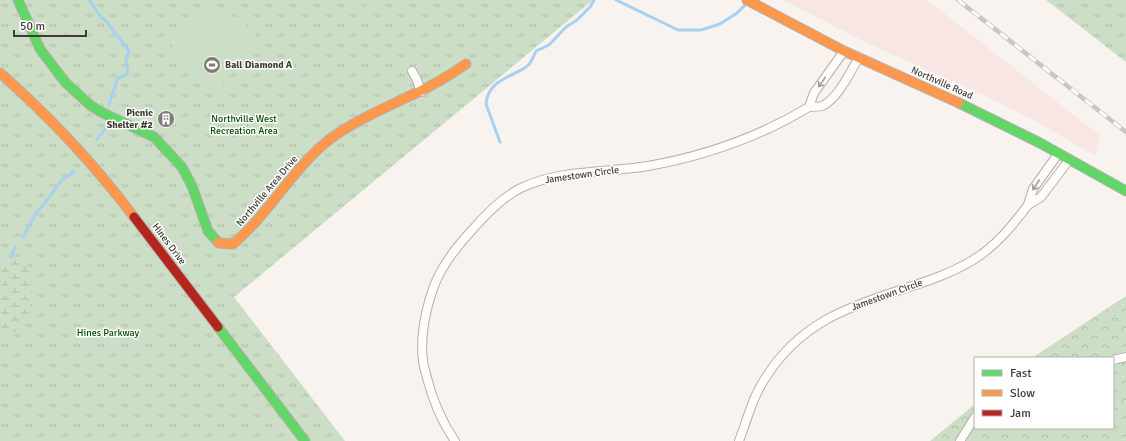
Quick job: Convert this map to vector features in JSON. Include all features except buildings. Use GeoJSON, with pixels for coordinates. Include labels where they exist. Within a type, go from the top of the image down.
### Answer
{"type":"FeatureCollection","features":[{"type":"Feature","properties":{"kind":"street","name":"Northville Area Drive"},"geometry":{"type":"LineString","coordinates":[[18,0],[40,49],[65,82],[90,105],[101,112],[154,137],[182,167],[192,186],[208,231],[219,243],[232,244],[246,234],[294,175],[315,152],[335,136],[370,115],[421,92],[466,64]]}},
{"type":"Feature","properties":{"kind":"street","name":"Northville Road"},"geometry":{"type":"LineString","coordinates":[[747,0],[844,51],[980,112],[1126,191]]}},
{"type":"Feature","properties":{"kind":"street"},"geometry":{"type":"LineString","coordinates":[[809,107],[814,94],[844,51]]}},
{"type":"Feature","properties":{"kind":"street","name":"Jamestown Circle"},"geometry":{"type":"LineString","coordinates":[[455,441],[444,425],[432,398],[423,360],[423,329],[432,291],[445,265],[463,240],[498,204],[520,189],[543,180],[569,174],[647,166],[713,152],[747,139],[809,107],[822,106],[841,88],[859,57]]}},
{"type":"Feature","properties":{"kind":"street"},"geometry":{"type":"LineString","coordinates":[[412,71],[421,92]]}},
{"type":"Feature","properties":{"kind":"street","name":"Hines Drive"},"geometry":{"type":"LineString","coordinates":[[0,73],[50,118],[86,156],[118,195],[305,441]]}},
{"type":"Feature","properties":{"kind":"street","name":"Jamestown Circle"},"geometry":{"type":"LineString","coordinates":[[739,441],[756,395],[766,377],[785,352],[800,337],[818,324],[836,314],[854,306],[946,273],[973,260],[997,242],[1009,230],[1028,205],[1033,189],[1058,154]]}},
{"type":"Feature","properties":{"kind":"street","name":"Jamestown Circle"},"geometry":{"type":"LineString","coordinates":[[1028,205],[1041,197],[1068,160]]}},
{"type":"Feature","properties":{"kind":"street"},"geometry":{"type":"LineString","coordinates":[[1114,360],[1126,357]]}},
{"type":"Feature","properties":{"kind":"street"},"geometry":{"type":"LineString","coordinates":[[960,441],[974,419]]}},
{"type":"Feature","properties":{"kind":"shaded area"},"geometry":{"type":"Polygon","coordinates":[[[783,0],[927,0],[1100,136],[1095,156],[1041,124],[982,94],[873,46],[783,0]]]}},
{"type":"Feature","properties":{"kind":"green space"},"geometry":{"type":"Polygon","coordinates":[[[0,0],[593,0],[234,297],[345,441],[0,441],[0,0]]]}},
{"type":"Feature","properties":{"kind":"green space"},"geometry":{"type":"Polygon","coordinates":[[[362,0],[381,0],[385,5],[374,15],[362,0]]]}},
{"type":"Feature","properties":{"kind":"green space"},"geometry":{"type":"Polygon","coordinates":[[[1046,0],[1126,0],[1126,62],[1046,0]]]}},
{"type":"Feature","properties":{"kind":"green space","name":"Ball Diamond A"},"geometry":{"type":"Polygon","coordinates":[[[211,12],[230,15],[245,24],[257,36],[219,92],[208,93],[167,39],[193,16],[211,12]]]}},
{"type":"Feature","properties":{"kind":"green space"},"geometry":{"type":"Polygon","coordinates":[[[15,257],[25,261],[31,272],[32,285],[28,315],[16,332],[0,337],[0,258],[15,257]]]}},
{"type":"Feature","properties":{"kind":"green space"},"geometry":{"type":"Polygon","coordinates":[[[1126,296],[1126,441],[930,441],[974,405],[974,429],[1114,429],[1114,357],[1034,357],[1126,296]]]}},
{"type":"Feature","properties":{"kind":"waterway"},"geometry":{"type":"LineString","coordinates":[[89,0],[129,51],[126,60],[128,72],[126,75],[118,78],[109,105]]}},
{"type":"Feature","properties":{"kind":"waterway"},"geometry":{"type":"LineString","coordinates":[[500,142],[486,104],[491,90],[495,85],[530,64],[536,51],[549,45],[566,27],[577,20],[590,7],[594,0]]}},
{"type":"Feature","properties":{"kind":"waterway"},"geometry":{"type":"LineString","coordinates":[[616,0],[678,30],[701,30],[720,24],[737,13],[747,3]]}},
{"type":"Feature","properties":{"kind":"waterway"},"geometry":{"type":"LineString","coordinates":[[97,139],[106,127]]}},
{"type":"Feature","properties":{"kind":"waterway"},"geometry":{"type":"LineString","coordinates":[[23,237],[36,213],[60,182],[74,171]]}},
{"type":"Feature","properties":{"kind":"waterway"},"geometry":{"type":"LineString","coordinates":[[11,257],[15,247]]}},
{"type":"Feature","properties":{"kind":"railway"},"geometry":{"type":"LineString","coordinates":[[958,0],[1126,132]]}},
{"type":"Feature","properties":{"kind":"traffic: fast"},"geometry":{"type":"LineString","coordinates":[[18,0],[40,49],[65,82],[90,105],[101,112],[154,137],[182,167],[192,186],[208,231],[218,242]]}},
{"type":"Feature","properties":{"kind":"traffic: fast"},"geometry":{"type":"LineString","coordinates":[[959,103],[1040,143],[1126,191]]}},
{"type":"Feature","properties":{"kind":"traffic: fast"},"geometry":{"type":"LineString","coordinates":[[218,327],[305,441]]}},
{"type":"Feature","properties":{"kind":"traffic: slow"},"geometry":{"type":"LineString","coordinates":[[747,0],[844,51],[959,103]]}},
{"type":"Feature","properties":{"kind":"traffic: slow"},"geometry":{"type":"LineString","coordinates":[[218,242],[233,244],[258,219],[292,177],[316,151],[330,139],[361,120],[436,83],[466,64]]}},
{"type":"Feature","properties":{"kind":"traffic: slow"},"geometry":{"type":"LineString","coordinates":[[0,73],[71,142],[119,197],[134,217]]}},
{"type":"Feature","properties":{"kind":"traffic: jam"},"geometry":{"type":"LineString","coordinates":[[134,217],[218,327]]}},
{"type":"Feature","properties":{"kind":"place","name":"Ball Diamond A"},"geometry":{"type":"Point","coordinates":[212,65]}},
{"type":"Feature","properties":{"kind":"place","name":"Picnic Shelter #2"},"geometry":{"type":"Point","coordinates":[166,119]}},
{"type":"Feature","properties":{"kind":"park label","name":"Northville West Recreation Area"},"geometry":{"type":"Point","coordinates":[244,124]}},
{"type":"Feature","properties":{"kind":"park label","name":"Hines Parkway"},"geometry":{"type":"Point","coordinates":[108,333]}}]}
